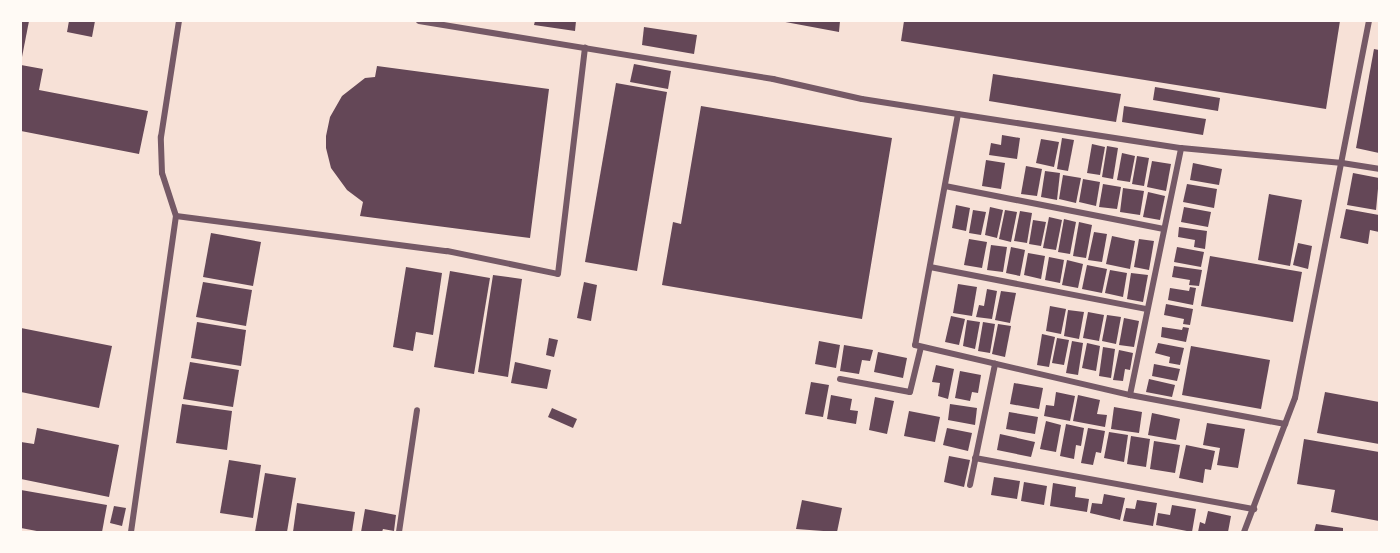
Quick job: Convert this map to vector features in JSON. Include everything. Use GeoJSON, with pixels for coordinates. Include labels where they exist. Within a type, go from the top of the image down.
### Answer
{"type":"FeatureCollection","features":[{"type":"Feature","properties":{"kind":"street"},"geometry":{"type":"LineString","coordinates":[[131,532],[176,216],[162,173],[161,137],[179,21]]}},
{"type":"Feature","properties":{"kind":"street"},"geometry":{"type":"LineString","coordinates":[[419,21],[773,79],[862,99],[958,114],[1181,148],[1342,163],[1379,169]]}},
{"type":"Feature","properties":{"kind":"street"},"geometry":{"type":"LineString","coordinates":[[1244,532],[1295,398],[1369,21]]}},
{"type":"Feature","properties":{"kind":"street"},"geometry":{"type":"LineString","coordinates":[[176,216],[447,251],[558,274],[585,48]]}},
{"type":"Feature","properties":{"kind":"street"},"geometry":{"type":"LineString","coordinates":[[958,114],[915,345],[1130,394],[1285,424]]}},
{"type":"Feature","properties":{"kind":"street"},"geometry":{"type":"LineString","coordinates":[[1130,394],[1181,148]]}},
{"type":"Feature","properties":{"kind":"street"},"geometry":{"type":"LineString","coordinates":[[945,186],[1164,229]]}},
{"type":"Feature","properties":{"kind":"street"},"geometry":{"type":"LineString","coordinates":[[930,267],[1147,309]]}},
{"type":"Feature","properties":{"kind":"street"},"geometry":{"type":"LineString","coordinates":[[840,379],[910,392],[921,347]]}},
{"type":"Feature","properties":{"kind":"street"},"geometry":{"type":"LineString","coordinates":[[970,485],[995,364]]}},
{"type":"Feature","properties":{"kind":"street"},"geometry":{"type":"LineString","coordinates":[[399,532],[417,410]]}},
{"type":"Feature","properties":{"kind":"street"},"geometry":{"type":"LineString","coordinates":[[975,458],[1254,509]]}},
{"type":"Feature","properties":{"kind":"building"},"geometry":{"type":"Polygon","coordinates":[[[21,21],[29,21],[22,57],[21,57],[21,21]]]}},
{"type":"Feature","properties":{"kind":"building"},"geometry":{"type":"Polygon","coordinates":[[[69,21],[95,21],[92,37],[67,32],[69,21]]]}},
{"type":"Feature","properties":{"kind":"building"},"geometry":{"type":"Polygon","coordinates":[[[535,21],[576,21],[575,31],[534,25],[535,21]]]}},
{"type":"Feature","properties":{"kind":"building"},"geometry":{"type":"Polygon","coordinates":[[[780,21],[840,21],[839,32],[780,21]]]}},
{"type":"Feature","properties":{"kind":"building"},"geometry":{"type":"Polygon","coordinates":[[[904,21],[1340,21],[1326,109],[901,41],[904,21]]]}},
{"type":"Feature","properties":{"kind":"building"},"geometry":{"type":"Polygon","coordinates":[[[644,27],[697,35],[694,54],[642,45],[644,27]]]}},
{"type":"Feature","properties":{"kind":"building"},"geometry":{"type":"Polygon","coordinates":[[[1374,49],[1379,50],[1379,153],[1356,148],[1374,49]]]}},
{"type":"Feature","properties":{"kind":"building"},"geometry":{"type":"Polygon","coordinates":[[[634,64],[671,71],[668,89],[630,82],[634,64]]]}},
{"type":"Feature","properties":{"kind":"building"},"geometry":{"type":"Polygon","coordinates":[[[21,65],[43,69],[39,90],[148,111],[139,154],[21,131],[21,65]]]}},
{"type":"Feature","properties":{"kind":"building"},"geometry":{"type":"Polygon","coordinates":[[[377,66],[549,89],[530,238],[360,216],[363,202],[347,190],[331,168],[326,148],[326,136],[330,117],[342,96],[365,78],[375,77],[377,66]]]}},
{"type":"Feature","properties":{"kind":"building"},"geometry":{"type":"Polygon","coordinates":[[[993,74],[1121,94],[1116,122],[989,101],[993,74]]]}},
{"type":"Feature","properties":{"kind":"building"},"geometry":{"type":"Polygon","coordinates":[[[616,83],[667,92],[637,271],[585,262],[616,83]]]}},
{"type":"Feature","properties":{"kind":"building"},"geometry":{"type":"Polygon","coordinates":[[[1155,87],[1220,98],[1218,111],[1153,100],[1155,87]]]}},
{"type":"Feature","properties":{"kind":"building"},"geometry":{"type":"Polygon","coordinates":[[[701,106],[892,138],[862,319],[662,285],[673,222],[681,224],[701,106]]]}},
{"type":"Feature","properties":{"kind":"building"},"geometry":{"type":"Polygon","coordinates":[[[1124,106],[1206,119],[1203,135],[1122,122],[1124,106]]]}},
{"type":"Feature","properties":{"kind":"building"},"geometry":{"type":"Polygon","coordinates":[[[1002,135],[1020,138],[1017,159],[989,155],[991,143],[1001,145],[1002,135]]]}},
{"type":"Feature","properties":{"kind":"building"},"geometry":{"type":"Polygon","coordinates":[[[1062,138],[1074,140],[1068,171],[1057,169],[1062,138]]]}},
{"type":"Feature","properties":{"kind":"building"},"geometry":{"type":"Polygon","coordinates":[[[1041,139],[1059,142],[1054,167],[1036,163],[1041,139]]]}},
{"type":"Feature","properties":{"kind":"building"},"geometry":{"type":"Polygon","coordinates":[[[1092,144],[1105,147],[1100,175],[1087,173],[1092,144]]]}},
{"type":"Feature","properties":{"kind":"building"},"geometry":{"type":"Polygon","coordinates":[[[1107,146],[1118,148],[1113,179],[1102,177],[1107,146]]]}},
{"type":"Feature","properties":{"kind":"building"},"geometry":{"type":"Polygon","coordinates":[[[1122,153],[1135,156],[1130,182],[1117,180],[1122,153]]]}},
{"type":"Feature","properties":{"kind":"building"},"geometry":{"type":"Polygon","coordinates":[[[1137,156],[1149,158],[1144,186],[1132,184],[1137,156]]]}},
{"type":"Feature","properties":{"kind":"building"},"geometry":{"type":"Polygon","coordinates":[[[986,160],[1005,163],[1001,189],[982,186],[986,160]]]}},
{"type":"Feature","properties":{"kind":"building"},"geometry":{"type":"Polygon","coordinates":[[[1152,161],[1171,164],[1166,191],[1147,187],[1152,161]]]}},
{"type":"Feature","properties":{"kind":"building"},"geometry":{"type":"Polygon","coordinates":[[[1193,163],[1222,169],[1219,185],[1190,180],[1193,163]]]}},
{"type":"Feature","properties":{"kind":"building"},"geometry":{"type":"Polygon","coordinates":[[[1026,166],[1042,169],[1037,196],[1021,194],[1026,166]]]}},
{"type":"Feature","properties":{"kind":"building"},"geometry":{"type":"Polygon","coordinates":[[[1045,171],[1060,173],[1057,200],[1041,197],[1045,171]]]}},
{"type":"Feature","properties":{"kind":"building"},"geometry":{"type":"Polygon","coordinates":[[[1353,173],[1379,178],[1376,210],[1347,205],[1353,173]]]}},
{"type":"Feature","properties":{"kind":"building"},"geometry":{"type":"Polygon","coordinates":[[[1063,175],[1081,178],[1076,203],[1059,199],[1063,175]]]}},
{"type":"Feature","properties":{"kind":"building"},"geometry":{"type":"Polygon","coordinates":[[[1083,179],[1100,182],[1096,206],[1079,202],[1083,179]]]}},
{"type":"Feature","properties":{"kind":"building"},"geometry":{"type":"Polygon","coordinates":[[[1103,184],[1121,187],[1117,209],[1099,207],[1103,184]]]}},
{"type":"Feature","properties":{"kind":"building"},"geometry":{"type":"Polygon","coordinates":[[[1187,184],[1217,189],[1214,208],[1183,202],[1187,184]]]}},
{"type":"Feature","properties":{"kind":"building"},"geometry":{"type":"Polygon","coordinates":[[[1123,188],[1144,191],[1140,215],[1120,212],[1123,188]]]}},
{"type":"Feature","properties":{"kind":"building"},"geometry":{"type":"Polygon","coordinates":[[[1148,192],[1165,196],[1160,220],[1143,217],[1148,192]]]}},
{"type":"Feature","properties":{"kind":"building"},"geometry":{"type":"Polygon","coordinates":[[[1269,194],[1302,200],[1290,266],[1258,260],[1269,194]]]}},
{"type":"Feature","properties":{"kind":"building"},"geometry":{"type":"Polygon","coordinates":[[[956,205],[970,208],[966,231],[952,228],[956,205]]]}},
{"type":"Feature","properties":{"kind":"building"},"geometry":{"type":"Polygon","coordinates":[[[990,207],[1003,210],[997,238],[985,235],[990,207]]]}},
{"type":"Feature","properties":{"kind":"building"},"geometry":{"type":"Polygon","coordinates":[[[1184,207],[1211,212],[1208,227],[1181,222],[1184,207]]]}},
{"type":"Feature","properties":{"kind":"building"},"geometry":{"type":"Polygon","coordinates":[[[1346,209],[1379,215],[1379,232],[1370,230],[1368,244],[1340,238],[1346,209]]]}},
{"type":"Feature","properties":{"kind":"building"},"geometry":{"type":"Polygon","coordinates":[[[973,210],[986,212],[981,235],[969,233],[973,210]]]}},
{"type":"Feature","properties":{"kind":"building"},"geometry":{"type":"Polygon","coordinates":[[[1005,210],[1017,212],[1011,242],[999,239],[1005,210]]]}},
{"type":"Feature","properties":{"kind":"building"},"geometry":{"type":"Polygon","coordinates":[[[1020,211],[1032,213],[1027,243],[1014,241],[1020,211]]]}},
{"type":"Feature","properties":{"kind":"building"},"geometry":{"type":"Polygon","coordinates":[[[1049,217],[1062,220],[1056,250],[1043,248],[1049,217]]]}},
{"type":"Feature","properties":{"kind":"building"},"geometry":{"type":"Polygon","coordinates":[[[1064,219],[1076,222],[1070,254],[1058,252],[1064,219]]]}},
{"type":"Feature","properties":{"kind":"building"},"geometry":{"type":"Polygon","coordinates":[[[1033,220],[1046,222],[1041,246],[1029,244],[1033,220]]]}},
{"type":"Feature","properties":{"kind":"building"},"geometry":{"type":"Polygon","coordinates":[[[1079,222],[1092,225],[1086,258],[1073,256],[1079,222]]]}},
{"type":"Feature","properties":{"kind":"building"},"geometry":{"type":"Polygon","coordinates":[[[1179,227],[1207,231],[1205,249],[1194,247],[1195,240],[1178,237],[1179,227]]]}},
{"type":"Feature","properties":{"kind":"building"},"geometry":{"type":"Polygon","coordinates":[[[1094,232],[1107,234],[1102,262],[1088,260],[1094,232]]]}},
{"type":"Feature","properties":{"kind":"building"},"geometry":{"type":"Polygon","coordinates":[[[211,233],[261,242],[253,286],[203,277],[211,233]]]}},
{"type":"Feature","properties":{"kind":"building"},"geometry":{"type":"Polygon","coordinates":[[[1112,236],[1135,241],[1130,269],[1106,264],[1112,236]]]}},
{"type":"Feature","properties":{"kind":"building"},"geometry":{"type":"Polygon","coordinates":[[[969,239],[987,242],[982,268],[964,265],[969,239]]]}},
{"type":"Feature","properties":{"kind":"building"},"geometry":{"type":"Polygon","coordinates":[[[1139,239],[1154,241],[1149,270],[1134,267],[1139,239]]]}},
{"type":"Feature","properties":{"kind":"building"},"geometry":{"type":"Polygon","coordinates":[[[1298,243],[1312,246],[1308,269],[1293,265],[1298,243]]]}},
{"type":"Feature","properties":{"kind":"building"},"geometry":{"type":"Polygon","coordinates":[[[991,245],[1007,247],[1003,272],[987,270],[991,245]]]}},
{"type":"Feature","properties":{"kind":"building"},"geometry":{"type":"Polygon","coordinates":[[[1011,247],[1025,250],[1020,276],[1006,273],[1011,247]]]}},
{"type":"Feature","properties":{"kind":"building"},"geometry":{"type":"Polygon","coordinates":[[[1177,247],[1204,252],[1201,267],[1174,262],[1177,247]]]}},
{"type":"Feature","properties":{"kind":"building"},"geometry":{"type":"Polygon","coordinates":[[[1028,253],[1045,256],[1041,279],[1024,275],[1028,253]]]}},
{"type":"Feature","properties":{"kind":"building"},"geometry":{"type":"Polygon","coordinates":[[[1210,256],[1302,272],[1293,322],[1201,306],[1210,256]]]}},
{"type":"Feature","properties":{"kind":"building"},"geometry":{"type":"Polygon","coordinates":[[[1049,257],[1064,260],[1060,283],[1045,280],[1049,257]]]}},
{"type":"Feature","properties":{"kind":"building"},"geometry":{"type":"Polygon","coordinates":[[[1067,260],[1083,264],[1078,288],[1062,285],[1067,260]]]}},
{"type":"Feature","properties":{"kind":"building"},"geometry":{"type":"Polygon","coordinates":[[[1087,265],[1107,269],[1102,293],[1082,289],[1087,265]]]}},
{"type":"Feature","properties":{"kind":"building"},"geometry":{"type":"Polygon","coordinates":[[[1174,266],[1202,270],[1199,286],[1189,285],[1190,280],[1172,277],[1174,266]]]}},
{"type":"Feature","properties":{"kind":"building"},"geometry":{"type":"Polygon","coordinates":[[[406,267],[442,273],[433,335],[416,332],[413,351],[393,347],[406,267]]]}},
{"type":"Feature","properties":{"kind":"building"},"geometry":{"type":"Polygon","coordinates":[[[1110,270],[1127,273],[1123,297],[1105,293],[1110,270]]]}},
{"type":"Feature","properties":{"kind":"building"},"geometry":{"type":"Polygon","coordinates":[[[450,271],[490,278],[474,374],[434,367],[450,271]]]}},
{"type":"Feature","properties":{"kind":"building"},"geometry":{"type":"Polygon","coordinates":[[[1131,273],[1148,275],[1143,302],[1127,299],[1131,273]]]}},
{"type":"Feature","properties":{"kind":"building"},"geometry":{"type":"Polygon","coordinates":[[[493,275],[522,279],[508,377],[478,372],[493,275]]]}},
{"type":"Feature","properties":{"kind":"building"},"geometry":{"type":"Polygon","coordinates":[[[203,282],[252,290],[246,326],[196,317],[203,282]]]}},
{"type":"Feature","properties":{"kind":"building"},"geometry":{"type":"Polygon","coordinates":[[[584,282],[597,285],[591,321],[577,318],[584,282]]]}},
{"type":"Feature","properties":{"kind":"building"},"geometry":{"type":"Polygon","coordinates":[[[958,284],[977,287],[972,316],[953,313],[958,284]]]}},
{"type":"Feature","properties":{"kind":"building"},"geometry":{"type":"Polygon","coordinates":[[[1190,287],[1196,288],[1193,305],[1168,300],[1170,288],[1189,291],[1190,287]]]}},
{"type":"Feature","properties":{"kind":"building"},"geometry":{"type":"Polygon","coordinates":[[[987,289],[997,291],[992,319],[976,317],[979,305],[984,306],[987,289]]]}},
{"type":"Feature","properties":{"kind":"building"},"geometry":{"type":"Polygon","coordinates":[[[1001,291],[1016,293],[1010,323],[995,320],[1001,291]]]}},
{"type":"Feature","properties":{"kind":"building"},"geometry":{"type":"Polygon","coordinates":[[[1166,304],[1193,309],[1190,325],[1183,324],[1184,319],[1164,315],[1166,304]]]}},
{"type":"Feature","properties":{"kind":"building"},"geometry":{"type":"Polygon","coordinates":[[[1050,306],[1066,309],[1061,334],[1046,331],[1050,306]]]}},
{"type":"Feature","properties":{"kind":"building"},"geometry":{"type":"Polygon","coordinates":[[[1068,310],[1084,312],[1079,339],[1064,336],[1068,310]]]}},
{"type":"Feature","properties":{"kind":"building"},"geometry":{"type":"Polygon","coordinates":[[[1088,312],[1104,315],[1099,341],[1083,338],[1088,312]]]}},
{"type":"Feature","properties":{"kind":"building"},"geometry":{"type":"Polygon","coordinates":[[[1107,315],[1121,317],[1116,344],[1102,341],[1107,315]]]}},
{"type":"Feature","properties":{"kind":"building"},"geometry":{"type":"Polygon","coordinates":[[[951,316],[965,319],[959,345],[945,342],[951,316]]]}},
{"type":"Feature","properties":{"kind":"building"},"geometry":{"type":"Polygon","coordinates":[[[1124,318],[1139,321],[1134,347],[1119,345],[1124,318]]]}},
{"type":"Feature","properties":{"kind":"building"},"geometry":{"type":"Polygon","coordinates":[[[967,320],[980,322],[975,349],[963,346],[967,320]]]}},
{"type":"Feature","properties":{"kind":"building"},"geometry":{"type":"Polygon","coordinates":[[[197,322],[246,330],[241,366],[191,358],[197,322]]]}},
{"type":"Feature","properties":{"kind":"building"},"geometry":{"type":"Polygon","coordinates":[[[983,322],[995,324],[990,353],[978,351],[983,322]]]}},
{"type":"Feature","properties":{"kind":"building"},"geometry":{"type":"Polygon","coordinates":[[[998,324],[1011,326],[1005,357],[992,354],[998,324]]]}},
{"type":"Feature","properties":{"kind":"building"},"geometry":{"type":"Polygon","coordinates":[[[1162,327],[1182,330],[1183,327],[1189,328],[1186,342],[1161,337],[1162,327]]]}},
{"type":"Feature","properties":{"kind":"building"},"geometry":{"type":"Polygon","coordinates":[[[21,328],[112,346],[99,408],[21,392],[21,328]]]}},
{"type":"Feature","properties":{"kind":"building"},"geometry":{"type":"Polygon","coordinates":[[[1042,334],[1055,337],[1049,367],[1037,365],[1042,334]]]}},
{"type":"Feature","properties":{"kind":"building"},"geometry":{"type":"Polygon","coordinates":[[[549,338],[558,340],[554,357],[546,355],[549,338]]]}},
{"type":"Feature","properties":{"kind":"building"},"geometry":{"type":"Polygon","coordinates":[[[1057,338],[1069,340],[1064,365],[1052,363],[1057,338]]]}},
{"type":"Feature","properties":{"kind":"building"},"geometry":{"type":"Polygon","coordinates":[[[819,341],[840,345],[836,368],[815,364],[819,341]]]}},
{"type":"Feature","properties":{"kind":"building"},"geometry":{"type":"Polygon","coordinates":[[[1072,341],[1083,343],[1078,375],[1066,373],[1072,341]]]}},
{"type":"Feature","properties":{"kind":"building"},"geometry":{"type":"Polygon","coordinates":[[[1087,343],[1100,346],[1096,371],[1082,368],[1087,343]]]}},
{"type":"Feature","properties":{"kind":"building"},"geometry":{"type":"Polygon","coordinates":[[[1158,343],[1184,348],[1180,365],[1169,363],[1170,357],[1155,353],[1158,343]]]}},
{"type":"Feature","properties":{"kind":"building"},"geometry":{"type":"Polygon","coordinates":[[[844,345],[873,350],[870,361],[862,360],[859,374],[840,371],[844,345]]]}},
{"type":"Feature","properties":{"kind":"building"},"geometry":{"type":"Polygon","coordinates":[[[1191,346],[1270,360],[1261,409],[1182,395],[1191,346]]]}},
{"type":"Feature","properties":{"kind":"building"},"geometry":{"type":"Polygon","coordinates":[[[1103,347],[1115,349],[1111,378],[1099,376],[1103,347]]]}},
{"type":"Feature","properties":{"kind":"building"},"geometry":{"type":"Polygon","coordinates":[[[1119,350],[1133,353],[1130,370],[1125,369],[1123,381],[1113,380],[1119,350]]]}},
{"type":"Feature","properties":{"kind":"building"},"geometry":{"type":"Polygon","coordinates":[[[878,352],[907,358],[903,378],[874,372],[878,352]]]}},
{"type":"Feature","properties":{"kind":"building"},"geometry":{"type":"Polygon","coordinates":[[[190,362],[239,370],[233,407],[183,399],[190,362]]]}},
{"type":"Feature","properties":{"kind":"building"},"geometry":{"type":"Polygon","coordinates":[[[515,362],[551,370],[547,389],[511,383],[515,362]]]}},
{"type":"Feature","properties":{"kind":"building"},"geometry":{"type":"Polygon","coordinates":[[[1154,364],[1180,369],[1177,381],[1152,376],[1154,364]]]}},
{"type":"Feature","properties":{"kind":"building"},"geometry":{"type":"Polygon","coordinates":[[[936,365],[954,369],[948,399],[938,396],[940,383],[932,382],[936,365]]]}},
{"type":"Feature","properties":{"kind":"building"},"geometry":{"type":"Polygon","coordinates":[[[960,371],[981,375],[978,393],[972,392],[970,401],[955,398],[960,371]]]}},
{"type":"Feature","properties":{"kind":"building"},"geometry":{"type":"Polygon","coordinates":[[[1149,379],[1175,385],[1172,397],[1146,392],[1149,379]]]}},
{"type":"Feature","properties":{"kind":"building"},"geometry":{"type":"Polygon","coordinates":[[[811,382],[829,385],[823,417],[805,414],[811,382]]]}},
{"type":"Feature","properties":{"kind":"building"},"geometry":{"type":"Polygon","coordinates":[[[1014,383],[1043,388],[1039,409],[1010,404],[1014,383]]]}},
{"type":"Feature","properties":{"kind":"building"},"geometry":{"type":"Polygon","coordinates":[[[1056,392],[1075,396],[1070,421],[1044,416],[1046,405],[1054,406],[1056,392]]]}},
{"type":"Feature","properties":{"kind":"building"},"geometry":{"type":"Polygon","coordinates":[[[1325,392],[1379,402],[1379,444],[1317,433],[1325,392]]]}},
{"type":"Feature","properties":{"kind":"building"},"geometry":{"type":"Polygon","coordinates":[[[831,395],[852,399],[850,410],[858,411],[856,424],[827,419],[831,395]]]}},
{"type":"Feature","properties":{"kind":"building"},"geometry":{"type":"Polygon","coordinates":[[[1078,395],[1100,400],[1097,414],[1107,415],[1105,427],[1073,421],[1078,395]]]}},
{"type":"Feature","properties":{"kind":"building"},"geometry":{"type":"Polygon","coordinates":[[[875,397],[894,401],[887,434],[869,430],[875,397]]]}},
{"type":"Feature","properties":{"kind":"building"},"geometry":{"type":"Polygon","coordinates":[[[182,404],[232,411],[227,450],[176,443],[182,404]]]}},
{"type":"Feature","properties":{"kind":"building"},"geometry":{"type":"Polygon","coordinates":[[[950,404],[977,408],[975,425],[948,420],[950,404]]]}},
{"type":"Feature","properties":{"kind":"building"},"geometry":{"type":"Polygon","coordinates":[[[1114,407],[1142,412],[1139,433],[1111,429],[1114,407]]]}},
{"type":"Feature","properties":{"kind":"building"},"geometry":{"type":"Polygon","coordinates":[[[552,408],[577,419],[573,428],[548,417],[552,408]]]}},
{"type":"Feature","properties":{"kind":"building"},"geometry":{"type":"Polygon","coordinates":[[[909,411],[940,417],[935,442],[904,436],[909,411]]]}},
{"type":"Feature","properties":{"kind":"building"},"geometry":{"type":"Polygon","coordinates":[[[1009,412],[1038,417],[1035,434],[1006,429],[1009,412]]]}},
{"type":"Feature","properties":{"kind":"building"},"geometry":{"type":"Polygon","coordinates":[[[1152,413],[1180,419],[1176,440],[1148,435],[1152,413]]]}},
{"type":"Feature","properties":{"kind":"building"},"geometry":{"type":"Polygon","coordinates":[[[1046,421],[1061,425],[1056,452],[1040,449],[1046,421]]]}},
{"type":"Feature","properties":{"kind":"building"},"geometry":{"type":"Polygon","coordinates":[[[1207,423],[1245,429],[1238,468],[1217,465],[1220,448],[1203,445],[1207,423]]]}},
{"type":"Feature","properties":{"kind":"building"},"geometry":{"type":"Polygon","coordinates":[[[1066,424],[1084,428],[1081,446],[1076,445],[1074,459],[1060,456],[1066,424]]]}},
{"type":"Feature","properties":{"kind":"building"},"geometry":{"type":"Polygon","coordinates":[[[37,428],[119,445],[109,497],[21,479],[21,442],[34,444],[37,428]]]}},
{"type":"Feature","properties":{"kind":"building"},"geometry":{"type":"Polygon","coordinates":[[[947,428],[972,433],[968,451],[943,445],[947,428]]]}},
{"type":"Feature","properties":{"kind":"building"},"geometry":{"type":"Polygon","coordinates":[[[1088,428],[1105,431],[1101,453],[1096,452],[1093,465],[1081,463],[1088,428]]]}},
{"type":"Feature","properties":{"kind":"building"},"geometry":{"type":"Polygon","coordinates":[[[1109,432],[1128,435],[1124,462],[1104,458],[1109,432]]]}},
{"type":"Feature","properties":{"kind":"building"},"geometry":{"type":"Polygon","coordinates":[[[1000,434],[1035,442],[1031,457],[997,450],[1000,434]]]}},
{"type":"Feature","properties":{"kind":"building"},"geometry":{"type":"Polygon","coordinates":[[[1131,436],[1150,439],[1146,467],[1127,464],[1131,436]]]}},
{"type":"Feature","properties":{"kind":"building"},"geometry":{"type":"Polygon","coordinates":[[[1304,439],[1379,452],[1379,521],[1331,512],[1335,490],[1297,484],[1304,439]]]}},
{"type":"Feature","properties":{"kind":"building"},"geometry":{"type":"Polygon","coordinates":[[[1154,441],[1180,445],[1175,473],[1150,469],[1154,441]]]}},
{"type":"Feature","properties":{"kind":"building"},"geometry":{"type":"Polygon","coordinates":[[[1186,445],[1215,451],[1211,470],[1205,469],[1203,483],[1179,478],[1186,445]]]}},
{"type":"Feature","properties":{"kind":"building"},"geometry":{"type":"Polygon","coordinates":[[[949,456],[970,460],[964,487],[944,482],[949,456]]]}},
{"type":"Feature","properties":{"kind":"building"},"geometry":{"type":"Polygon","coordinates":[[[229,460],[261,465],[253,518],[220,513],[229,460]]]}},
{"type":"Feature","properties":{"kind":"building"},"geometry":{"type":"Polygon","coordinates":[[[265,473],[296,478],[287,532],[255,532],[265,473]]]}},
{"type":"Feature","properties":{"kind":"building"},"geometry":{"type":"Polygon","coordinates":[[[994,477],[1020,481],[1017,499],[991,495],[994,477]]]}},
{"type":"Feature","properties":{"kind":"building"},"geometry":{"type":"Polygon","coordinates":[[[1024,482],[1047,486],[1044,505],[1021,501],[1024,482]]]}},
{"type":"Feature","properties":{"kind":"building"},"geometry":{"type":"Polygon","coordinates":[[[1053,483],[1076,487],[1075,497],[1089,499],[1087,512],[1050,506],[1053,483]]]}},
{"type":"Feature","properties":{"kind":"building"},"geometry":{"type":"Polygon","coordinates":[[[21,490],[107,505],[102,532],[42,532],[21,528],[21,490]]]}},
{"type":"Feature","properties":{"kind":"building"},"geometry":{"type":"Polygon","coordinates":[[[1104,494],[1125,498],[1120,520],[1090,513],[1092,503],[1102,504],[1104,494]]]}},
{"type":"Feature","properties":{"kind":"building"},"geometry":{"type":"Polygon","coordinates":[[[802,500],[842,508],[837,532],[796,529],[802,500]]]}},
{"type":"Feature","properties":{"kind":"building"},"geometry":{"type":"Polygon","coordinates":[[[1137,500],[1157,503],[1153,526],[1123,521],[1126,508],[1135,509],[1137,500]]]}},
{"type":"Feature","properties":{"kind":"building"},"geometry":{"type":"Polygon","coordinates":[[[297,503],[355,512],[352,532],[293,532],[297,503]]]}},
{"type":"Feature","properties":{"kind":"building"},"geometry":{"type":"Polygon","coordinates":[[[1172,505],[1196,509],[1192,532],[1156,525],[1158,513],[1170,515],[1172,505]]]}},
{"type":"Feature","properties":{"kind":"building"},"geometry":{"type":"Polygon","coordinates":[[[114,506],[126,508],[122,526],[110,523],[114,506]]]}},
{"type":"Feature","properties":{"kind":"building"},"geometry":{"type":"Polygon","coordinates":[[[365,509],[396,515],[394,531],[383,529],[382,532],[361,532],[365,509]]]}},
{"type":"Feature","properties":{"kind":"building"},"geometry":{"type":"Polygon","coordinates":[[[1208,511],[1231,516],[1228,532],[1198,532],[1200,522],[1205,524],[1208,511]]]}},
{"type":"Feature","properties":{"kind":"building"},"geometry":{"type":"Polygon","coordinates":[[[1316,524],[1343,528],[1343,532],[1314,532],[1316,524]]]}}]}
